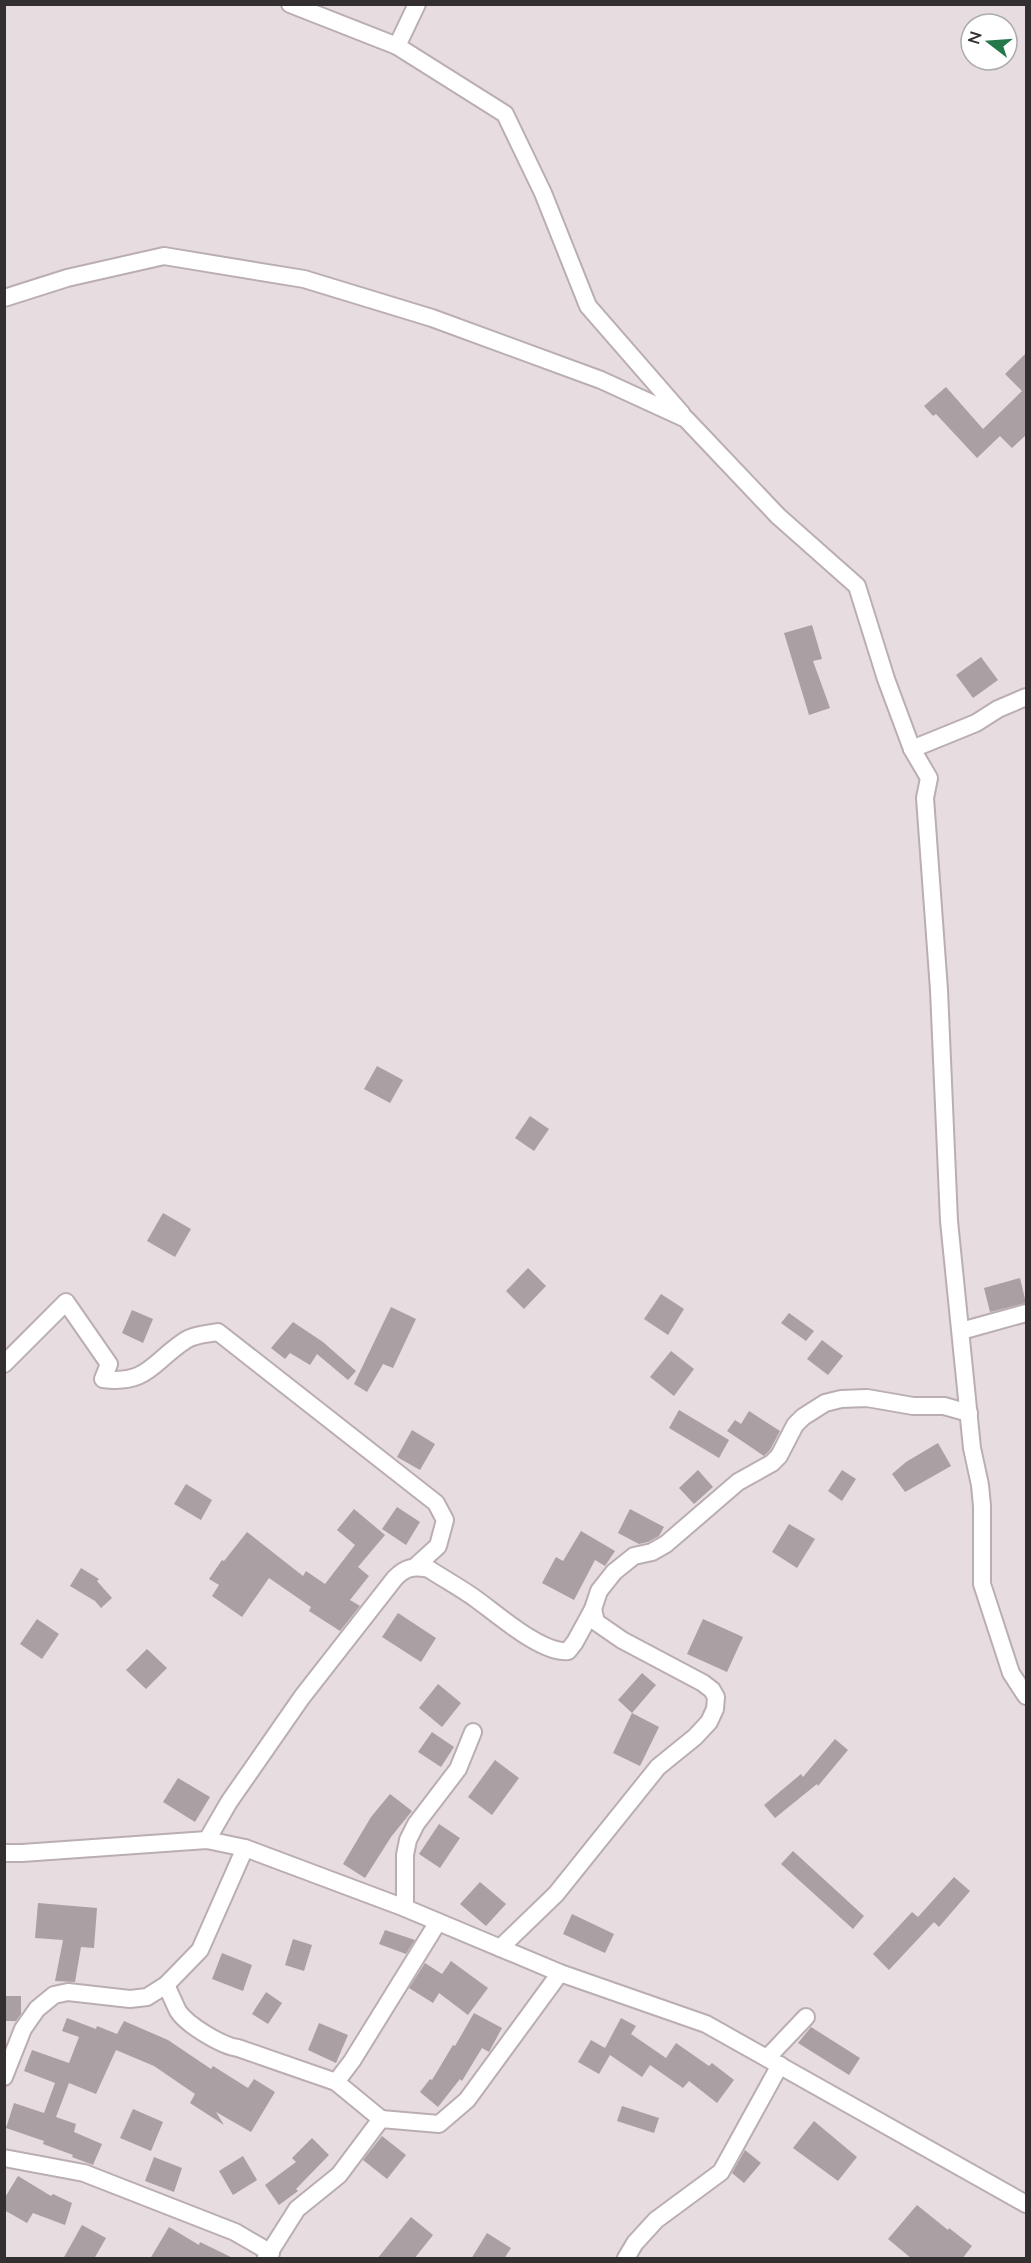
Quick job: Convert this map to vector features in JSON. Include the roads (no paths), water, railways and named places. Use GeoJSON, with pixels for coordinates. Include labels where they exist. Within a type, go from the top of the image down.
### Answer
{"type":"FeatureCollection","features":[{"type":"Feature","properties":{"kind":"street"},"geometry":{"type":"LineString","coordinates":[[290,4],[397,46],[505,114],[543,193],[588,306],[686,419],[778,516],[856,586],[886,679],[912,749],[928,778],[925,798],[939,990],[950,1221],[972,1448],[982,1506],[982,1584],[1011,1672],[1026,1696]]}},
{"type":"Feature","properties":{"kind":"street"},"geometry":{"type":"LineString","coordinates":[[397,46],[417,4]]}},
{"type":"Feature","properties":{"kind":"street"},"geometry":{"type":"LineString","coordinates":[[4,298],[67,278],[164,256],[304,279],[453,326],[602,380],[686,419]]}},
{"type":"Feature","properties":{"kind":"street"},"geometry":{"type":"LineString","coordinates":[[912,749],[975,723],[998,708],[1026,698]]}},
{"type":"Feature","properties":{"kind":"street"},"geometry":{"type":"LineString","coordinates":[[4,1364],[66,1302],[109,1364],[103,1379],[130,1380],[144,1373],[187,1338],[218,1332],[436,1503],[445,1520],[438,1546],[416,1566],[405,1569],[395,1578],[302,1697],[229,1802],[207,1840]]}},
{"type":"Feature","properties":{"kind":"street"},"geometry":{"type":"LineString","coordinates":[[961,1331],[1026,1313]]}},
{"type":"Feature","properties":{"kind":"street"},"geometry":{"type":"LineString","coordinates":[[416,1566],[429,1569],[529,1636],[560,1652],[568,1651],[593,1609],[600,1591],[614,1572],[634,1556],[652,1552],[666,1544],[738,1482],[772,1463],[780,1456],[795,1425],[825,1403],[842,1399],[867,1398],[913,1406],[944,1406],[969,1413]]}},
{"type":"Feature","properties":{"kind":"street"},"geometry":{"type":"LineString","coordinates":[[500,1948],[556,1894],[658,1767],[695,1737],[709,1722],[716,1709],[717,1697],[712,1690],[622,1640],[596,1622],[593,1609]]}},
{"type":"Feature","properties":{"kind":"street"},"geometry":{"type":"LineString","coordinates":[[405,1908],[405,1855],[408,1840],[416,1824],[458,1769],[473,1732]]}},
{"type":"Feature","properties":{"kind":"street"},"geometry":{"type":"LineString","coordinates":[[4,1852],[22,1853],[207,1840],[245,1848],[405,1908],[560,1973],[706,2024],[1026,2204]]}},
{"type":"Feature","properties":{"kind":"street"},"geometry":{"type":"LineString","coordinates":[[4,2077],[11,2042],[37,2009],[54,1995],[68,1992],[130,1999],[147,1997],[166,1985],[200,1950],[245,1848]]}},
{"type":"Feature","properties":{"kind":"street"},"geometry":{"type":"LineString","coordinates":[[336,2082],[352,2061],[438,1922]]}},
{"type":"Feature","properties":{"kind":"street"},"geometry":{"type":"LineString","coordinates":[[166,1985],[179,2012],[187,2021],[227,2046],[336,2082],[381,2119],[438,2124],[467,2100],[560,1973]]}},
{"type":"Feature","properties":{"kind":"street"},"geometry":{"type":"LineString","coordinates":[[626,2259],[635,2243],[656,2220],[721,2172],[773,2062],[806,2017]]}},
{"type":"Feature","properties":{"kind":"street"},"geometry":{"type":"LineString","coordinates":[[4,2158],[84,2174],[235,2232],[268,2256],[297,2209],[339,2175],[381,2119]]}}]}
